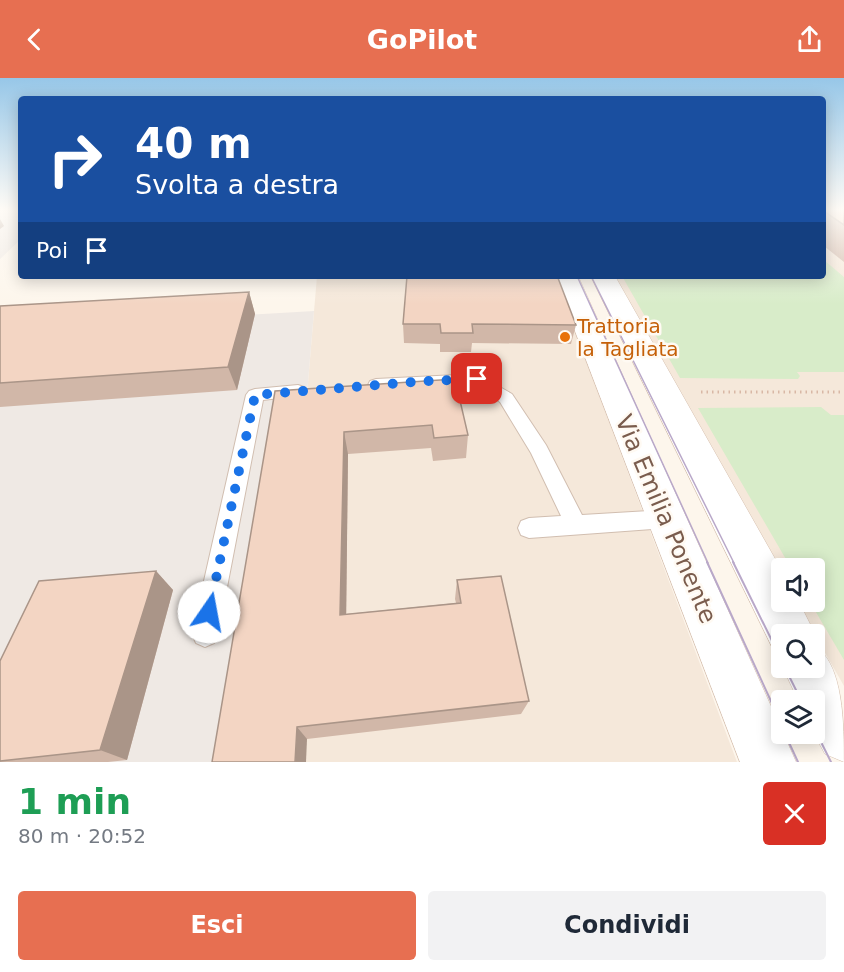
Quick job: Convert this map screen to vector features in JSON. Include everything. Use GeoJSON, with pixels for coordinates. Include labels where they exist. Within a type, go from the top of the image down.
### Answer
{"type":"FeatureCollection","features":[{"type":"Feature","properties":{"kind":"main road","name":"Via Emilia Ponente"},"geometry":{"type":"LineString","coordinates":[[567,279],[768,762]]}},
{"type":"Feature","properties":{"kind":"main road"},"geometry":{"type":"LineString","coordinates":[[605,279],[786,624]]}},
{"type":"Feature","properties":{"kind":"main road"},"geometry":{"type":"LineString","coordinates":[[813,678],[844,735]]}},
{"type":"Feature","properties":{"kind":"lane"},"geometry":{"type":"LineString","coordinates":[[358,386],[477,379],[506,398],[539,450],[576,525]]}},
{"type":"Feature","properties":{"kind":"lane"},"geometry":{"type":"LineString","coordinates":[[205,634],[255,395],[312,390]]}},
{"type":"Feature","properties":{"kind":"lane"},"geometry":{"type":"LineString","coordinates":[[529,528],[666,519]]}},
{"type":"Feature","properties":{"kind":"path"},"geometry":{"type":"LineString","coordinates":[[690,392],[844,392]]}},
{"type":"Feature","properties":{"kind":"shaded area"},"geometry":{"type":"Polygon","coordinates":[[[0,240],[18,240],[18,242],[0,259],[0,240]]]}},
{"type":"Feature","properties":{"kind":"shaded area"},"geometry":{"type":"Polygon","coordinates":[[[826,240],[844,240],[844,686],[825,653],[825,624],[809,624],[802,612],[825,612],[825,558],[772,558],[616,279],[826,279],[826,240]]]}},
{"type":"Feature","properties":{"kind":"shaded area"},"geometry":{"type":"Polygon","coordinates":[[[317,279],[555,279],[737,762],[276,762],[317,279]]]}},
{"type":"Feature","properties":{"kind":"shaded area"},"geometry":{"type":"Polygon","coordinates":[[[314,311],[276,762],[0,762],[0,329],[314,311]]]}},
{"type":"Feature","properties":{"kind":"green space"},"geometry":{"type":"Polygon","coordinates":[[[826,262],[844,277],[844,372],[797,372],[800,376],[798,379],[680,378],[624,279],[826,279],[826,262]]]}},
{"type":"Feature","properties":{"kind":"green space"},"geometry":{"type":"Polygon","coordinates":[[[821,407],[831,415],[844,415],[844,660],[825,624],[816,612],[825,612],[825,558],[785,558],[698,408],[821,407]]]}},
{"type":"Feature","properties":{"kind":"building"},"geometry":{"type":"Polygon","coordinates":[[[407,279],[558,279],[576,325],[472,324],[473,333],[441,333],[440,324],[403,324],[407,279]]]}},
{"type":"Feature","properties":{"kind":"building"},"geometry":{"type":"Polygon","coordinates":[[[249,292],[228,367],[0,383],[0,306],[249,292]]]}},
{"type":"Feature","properties":{"kind":"building"},"geometry":{"type":"Polygon","coordinates":[[[455,379],[468,435],[434,438],[432,425],[344,432],[340,615],[461,603],[457,580],[501,576],[529,701],[297,727],[295,762],[212,762],[275,391],[455,379]]]}},
{"type":"Feature","properties":{"kind":"building"},"geometry":{"type":"Polygon","coordinates":[[[156,571],[100,750],[0,761],[0,661],[39,581],[156,571]]]}},
{"type":"Feature","properties":{"kind":"tram line"},"geometry":{"type":"LineString","coordinates":[[578,279],[708,563]]}},
{"type":"Feature","properties":{"kind":"tram line"},"geometry":{"type":"LineString","coordinates":[[592,279],[734,563]]}},
{"type":"Feature","properties":{"kind":"tram line"},"geometry":{"type":"LineString","coordinates":[[707,562],[771,701]]}},
{"type":"Feature","properties":{"kind":"tram line"},"geometry":{"type":"LineString","coordinates":[[733,562],[771,639]]}},
{"type":"Feature","properties":{"kind":"tram line"},"geometry":{"type":"LineString","coordinates":[[790,678],[796,690]]}},
{"type":"Feature","properties":{"kind":"tram line"},"geometry":{"type":"LineString","coordinates":[[790,744],[798,762]]}},
{"type":"Feature","properties":{"kind":"tram line"},"geometry":{"type":"LineString","coordinates":[[822,744],[831,762]]}},
{"type":"Feature","properties":{"kind":"place","name":"Trattoria la Tagliata"},"geometry":{"type":"Point","coordinates":[565,337]}},
{"type":"Feature","properties":{"kind":"route"},"geometry":{"type":"LineString","coordinates":[[209,612],[255,395],[477,379]]}}]}
